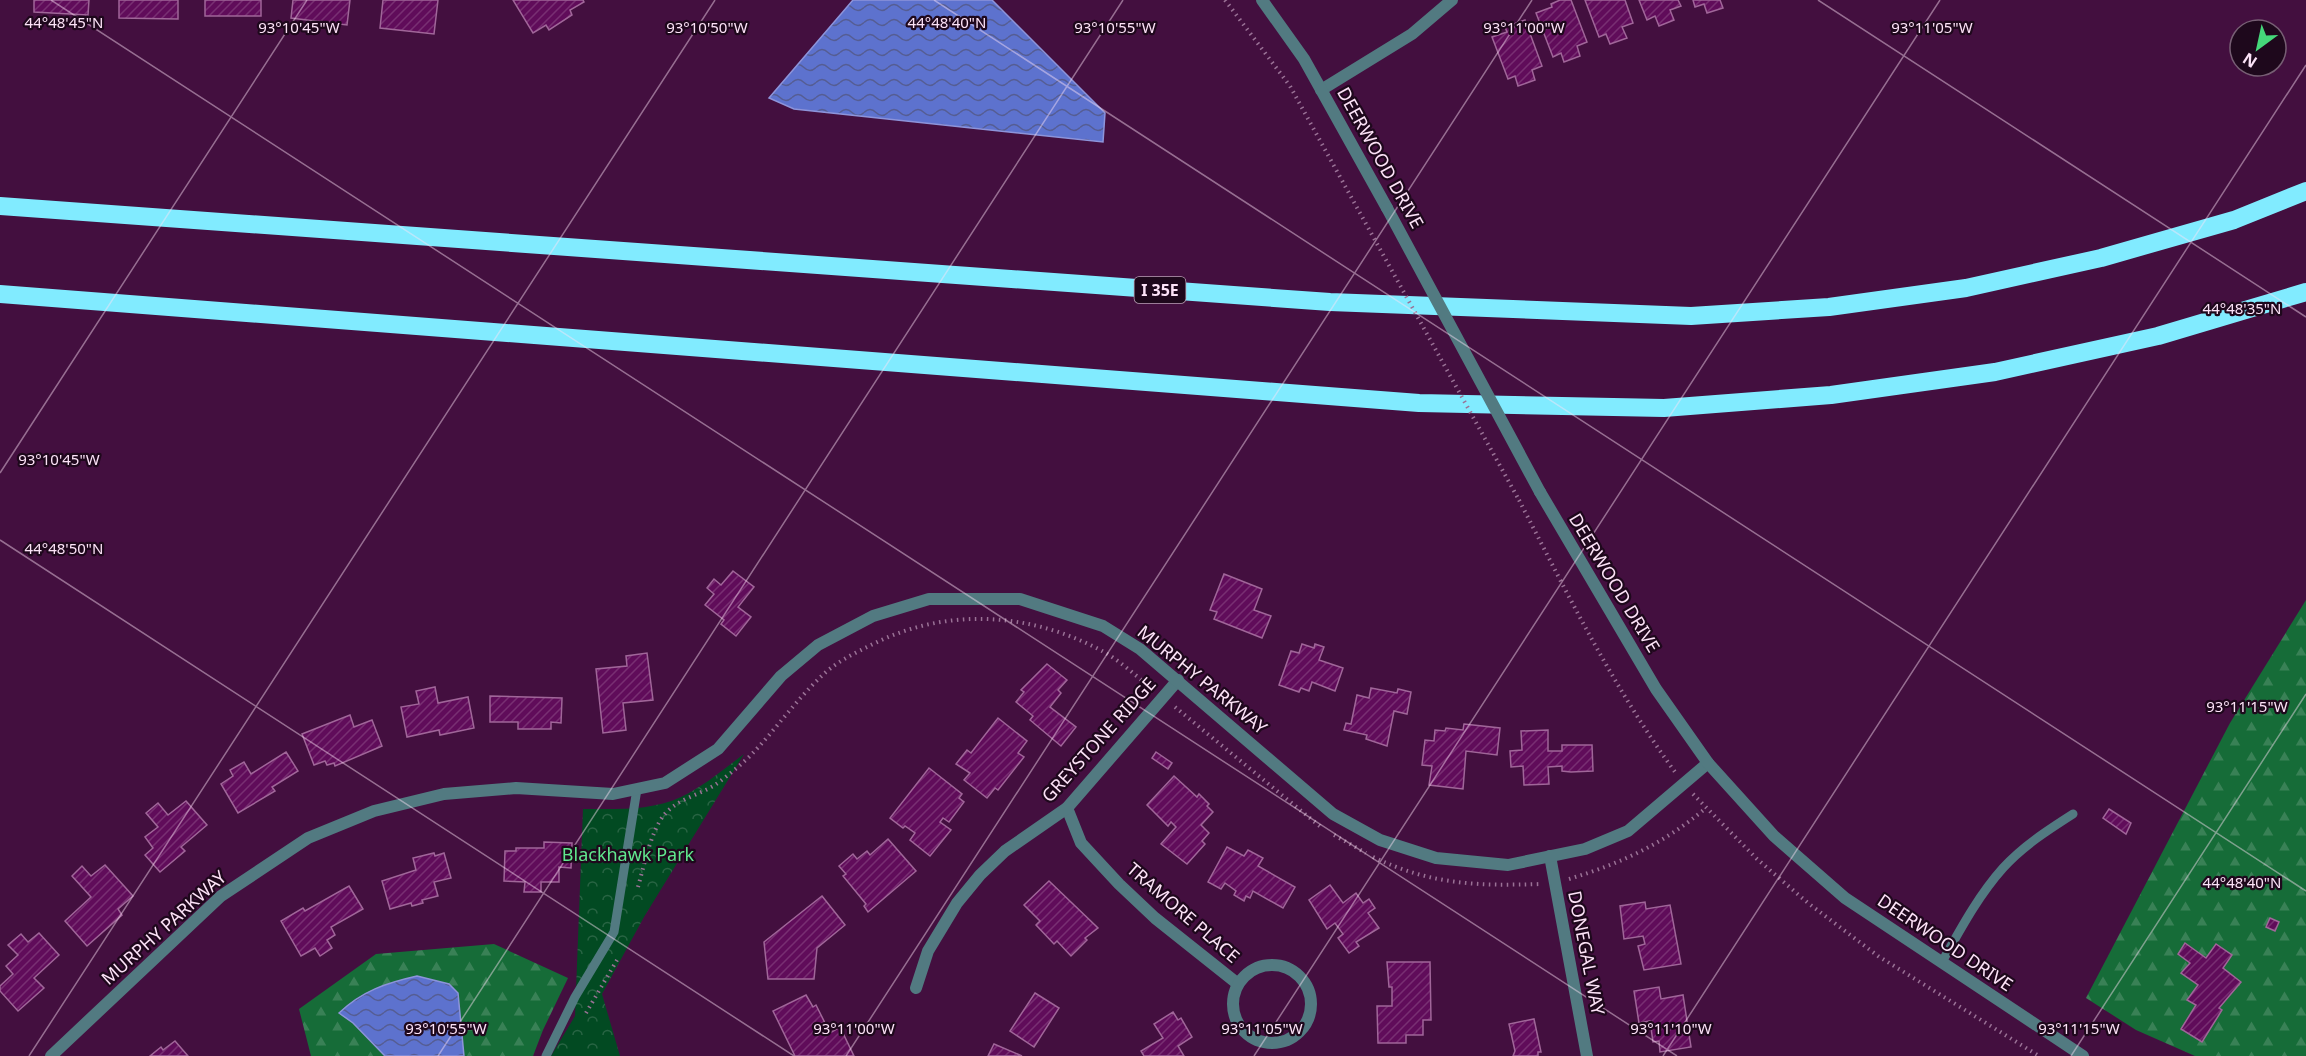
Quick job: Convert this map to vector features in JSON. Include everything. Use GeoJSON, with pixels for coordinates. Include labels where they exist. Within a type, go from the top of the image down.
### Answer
{"type":"FeatureCollection","features":[{"type":"Feature","properties":{"kind":"highway","name":"I 35E"},"geometry":{"type":"LineString","coordinates":[[0,206],[1330,302],[1691,316],[1829,307],[1966,288],[2124,252],[2234,220],[2306,191]]}},
{"type":"Feature","properties":{"kind":"highway"},"geometry":{"type":"LineString","coordinates":[[0,294],[1419,403],[1664,408],[1831,395],[1995,372],[2158,336],[2306,292]]}},
{"type":"Feature","properties":{"kind":"street","name":"DEERWOOD DRIVE"},"geometry":{"type":"LineString","coordinates":[[1262,0],[1304,59],[1540,492],[1656,689],[1708,763],[1774,836],[1845,898],[2084,1056]]}},
{"type":"Feature","properties":{"kind":"street"},"geometry":{"type":"LineString","coordinates":[[1321,90],[1412,34],[1452,0]]}},
{"type":"Feature","properties":{"kind":"street","name":"MURPHY PARKWAY"},"geometry":{"type":"LineString","coordinates":[[51,1056],[221,896],[308,838],[374,811],[444,794],[516,788],[613,794],[665,783],[718,749],[781,676],[818,645],[873,616],[929,599],[1020,599],[1103,626],[1140,649],[1178,680],[1333,814],[1380,840],[1436,858],[1508,865],[1585,849],[1628,831],[1708,763]]}},
{"type":"Feature","properties":{"kind":"street","name":"GREYSTONE RIDGE"},"geometry":{"type":"LineString","coordinates":[[916,988],[928,951],[957,903],[980,875],[1005,851],[1067,808],[1178,680]]}},
{"type":"Feature","properties":{"kind":"street","name":"TRAMORE PLACE"},"geometry":{"type":"LineString","coordinates":[[1067,808],[1081,843],[1119,884],[1163,925],[1238,984]]}},
{"type":"Feature","properties":{"kind":"street","name":"DONEGAL WAY"},"geometry":{"type":"LineString","coordinates":[[1550,856],[1587,1056]]}},
{"type":"Feature","properties":{"kind":"street","name":"TRAMORE PLACE"},"geometry":{"type":"LineString","coordinates":[[1276,966],[1294,972],[1306,986],[1311,1005],[1309,1017],[1303,1028],[1293,1037],[1271,1043],[1250,1036],[1241,1028],[1233,1007],[1238,984],[1257,968],[1276,966]]}},
{"type":"Feature","properties":{"kind":"lane"},"geometry":{"type":"LineString","coordinates":[[546,1056],[575,997],[614,932],[637,789]]}},
{"type":"Feature","properties":{"kind":"lane"},"geometry":{"type":"LineString","coordinates":[[1942,962],[2002,868],[2039,836],[2073,814]]}},
{"type":"Feature","properties":{"kind":"path"},"geometry":{"type":"LineString","coordinates":[[1225,0],[1290,86],[1519,500]]}},
{"type":"Feature","properties":{"kind":"green space"},"geometry":{"type":"Polygon","coordinates":[[[2306,600],[2306,1056],[2195,1056],[2136,1030],[2086,998],[2230,723],[2306,600]]]}},
{"type":"Feature","properties":{"kind":"green space","name":"Blackhawk Park"},"geometry":{"type":"Polygon","coordinates":[[[744,754],[644,917],[602,994],[620,1056],[551,1056],[575,1016],[583,809],[633,808],[670,802],[698,788],[744,754]]]}},
{"type":"Feature","properties":{"kind":"green space"},"geometry":{"type":"Polygon","coordinates":[[[494,944],[568,978],[533,1056],[311,1056],[299,1009],[376,954],[494,944]]]}},
{"type":"Feature","properties":{"kind":"water"},"geometry":{"type":"Polygon","coordinates":[[[853,0],[992,0],[1105,113],[1103,142],[794,109],[769,98],[853,0]]]}},
{"type":"Feature","properties":{"kind":"water"},"geometry":{"type":"Polygon","coordinates":[[[417,976],[449,984],[458,993],[464,1056],[385,1056],[353,1023],[339,1013],[375,989],[417,976]]]}},
{"type":"Feature","properties":{"kind":"building"},"geometry":{"type":"Polygon","coordinates":[[[34,0],[89,0],[88,15],[34,12],[34,0]]]}},
{"type":"Feature","properties":{"kind":"building"},"geometry":{"type":"Polygon","coordinates":[[[119,0],[178,0],[178,19],[119,18],[119,0]]]}},
{"type":"Feature","properties":{"kind":"building"},"geometry":{"type":"Polygon","coordinates":[[[205,0],[261,0],[261,16],[205,16],[205,0]]]}},
{"type":"Feature","properties":{"kind":"building"},"geometry":{"type":"Polygon","coordinates":[[[293,0],[350,0],[347,25],[291,18],[293,0]]]}},
{"type":"Feature","properties":{"kind":"building"},"geometry":{"type":"Polygon","coordinates":[[[383,0],[438,0],[434,34],[380,28],[383,0]]]}},
{"type":"Feature","properties":{"kind":"building"},"geometry":{"type":"Polygon","coordinates":[[[513,0],[583,0],[584,2],[570,10],[572,15],[549,30],[546,25],[533,33],[513,0]]]}},
{"type":"Feature","properties":{"kind":"building"},"geometry":{"type":"Polygon","coordinates":[[[1560,0],[1571,0],[1587,42],[1577,46],[1580,56],[1564,62],[1561,53],[1553,57],[1536,13],[1552,7],[1551,4],[1560,0]]]}},
{"type":"Feature","properties":{"kind":"building"},"geometry":{"type":"Polygon","coordinates":[[[1585,0],[1625,0],[1633,23],[1622,27],[1627,38],[1610,44],[1606,34],[1599,37],[1585,0]]]}},
{"type":"Feature","properties":{"kind":"building"},"geometry":{"type":"Polygon","coordinates":[[[1639,0],[1678,0],[1681,6],[1670,10],[1674,20],[1659,26],[1655,16],[1647,20],[1639,0]]]}},
{"type":"Feature","properties":{"kind":"building"},"geometry":{"type":"Polygon","coordinates":[[[1693,0],[1720,0],[1723,8],[1707,13],[1704,4],[1695,7],[1693,0]]]}},
{"type":"Feature","properties":{"kind":"building"},"geometry":{"type":"Polygon","coordinates":[[[1525,20],[1542,66],[1532,70],[1535,80],[1518,86],[1515,76],[1508,79],[1492,37],[1507,32],[1505,27],[1525,20]]]}},
{"type":"Feature","properties":{"kind":"building"},"geometry":{"type":"Polygon","coordinates":[[[733,571],[754,587],[738,607],[751,617],[736,636],[721,624],[724,620],[705,605],[714,594],[707,588],[714,579],[721,585],[733,571]]]}},
{"type":"Feature","properties":{"kind":"building"},"geometry":{"type":"Polygon","coordinates":[[[1224,574],[1262,589],[1254,610],[1271,616],[1262,638],[1214,619],[1217,612],[1210,610],[1224,574]]]}},
{"type":"Feature","properties":{"kind":"building"},"geometry":{"type":"Polygon","coordinates":[[[1302,644],[1314,648],[1315,644],[1324,647],[1319,660],[1343,668],[1335,691],[1312,682],[1309,691],[1301,688],[1299,692],[1279,685],[1291,651],[1299,653],[1302,644]]]}},
{"type":"Feature","properties":{"kind":"building"},"geometry":{"type":"Polygon","coordinates":[[[647,653],[653,700],[623,703],[626,730],[603,733],[596,669],[627,666],[626,656],[647,653]]]}},
{"type":"Feature","properties":{"kind":"building"},"geometry":{"type":"Polygon","coordinates":[[[1047,664],[1067,680],[1058,690],[1061,693],[1050,707],[1076,727],[1061,746],[1030,720],[1033,716],[1016,702],[1024,692],[1021,690],[1047,664]]]}},
{"type":"Feature","properties":{"kind":"building"},"geometry":{"type":"Polygon","coordinates":[[[435,687],[438,703],[468,697],[474,728],[440,735],[439,730],[407,737],[401,707],[419,704],[416,691],[435,687]]]}},
{"type":"Feature","properties":{"kind":"building"},"geometry":{"type":"Polygon","coordinates":[[[1371,688],[1397,693],[1398,689],[1411,692],[1407,714],[1394,711],[1387,746],[1366,739],[1367,735],[1344,730],[1346,723],[1351,724],[1357,695],[1369,698],[1371,688]]]}},
{"type":"Feature","properties":{"kind":"building"},"geometry":{"type":"Polygon","coordinates":[[[490,696],[562,698],[561,723],[551,722],[551,729],[518,729],[518,722],[490,722],[490,696]]]}},
{"type":"Feature","properties":{"kind":"building"},"geometry":{"type":"Polygon","coordinates":[[[350,715],[354,727],[372,720],[382,746],[335,766],[334,763],[327,765],[325,761],[314,765],[302,734],[350,715]]]}},
{"type":"Feature","properties":{"kind":"building"},"geometry":{"type":"Polygon","coordinates":[[[998,718],[1027,741],[1018,753],[1024,757],[998,790],[995,788],[987,798],[964,780],[970,773],[956,764],[967,750],[971,753],[998,718]]]}},
{"type":"Feature","properties":{"kind":"building"},"geometry":{"type":"Polygon","coordinates":[[[1464,724],[1500,728],[1497,755],[1466,751],[1463,789],[1429,785],[1432,766],[1422,765],[1425,740],[1434,741],[1435,730],[1445,731],[1446,728],[1463,730],[1464,724]]]}},
{"type":"Feature","properties":{"kind":"building"},"geometry":{"type":"Polygon","coordinates":[[[1548,730],[1548,751],[1562,751],[1562,745],[1592,745],[1593,771],[1571,772],[1562,771],[1562,766],[1548,767],[1549,784],[1524,785],[1523,766],[1511,767],[1510,751],[1522,750],[1521,731],[1548,730]]]}},
{"type":"Feature","properties":{"kind":"building"},"geometry":{"type":"Polygon","coordinates":[[[286,752],[298,771],[272,787],[275,791],[238,813],[221,784],[233,776],[230,770],[244,762],[251,774],[286,752]]]}},
{"type":"Feature","properties":{"kind":"building"},"geometry":{"type":"Polygon","coordinates":[[[1156,752],[1172,763],[1168,769],[1152,758],[1156,752]]]}},
{"type":"Feature","properties":{"kind":"building"},"geometry":{"type":"Polygon","coordinates":[[[929,768],[962,794],[959,798],[964,802],[949,822],[943,818],[940,822],[951,830],[930,856],[910,840],[915,833],[905,826],[903,828],[890,818],[929,768]]]}},
{"type":"Feature","properties":{"kind":"building"},"geometry":{"type":"Polygon","coordinates":[[[1174,776],[1197,797],[1199,794],[1213,812],[1201,825],[1209,833],[1202,841],[1205,844],[1187,864],[1161,844],[1176,827],[1171,822],[1168,826],[1147,805],[1174,776]]]}},
{"type":"Feature","properties":{"kind":"building"},"geometry":{"type":"Polygon","coordinates":[[[186,801],[207,825],[181,847],[185,851],[160,872],[145,855],[153,848],[145,837],[158,827],[146,813],[158,803],[168,815],[186,801]]]}},
{"type":"Feature","properties":{"kind":"building"},"geometry":{"type":"Polygon","coordinates":[[[2109,809],[2131,823],[2126,834],[2103,818],[2109,809]]]}},
{"type":"Feature","properties":{"kind":"building"},"geometry":{"type":"Polygon","coordinates":[[[888,839],[916,871],[868,912],[864,906],[866,904],[843,876],[846,874],[839,866],[853,854],[857,859],[867,851],[870,855],[888,839]]]}},
{"type":"Feature","properties":{"kind":"building"},"geometry":{"type":"Polygon","coordinates":[[[544,842],[572,843],[571,868],[559,867],[559,882],[541,882],[541,892],[524,892],[525,882],[504,881],[505,851],[516,851],[516,848],[544,848],[544,842]]]}},
{"type":"Feature","properties":{"kind":"building"},"geometry":{"type":"Polygon","coordinates":[[[1227,847],[1244,856],[1248,850],[1263,858],[1258,866],[1295,887],[1283,908],[1253,891],[1250,898],[1246,896],[1244,901],[1234,895],[1236,891],[1225,883],[1221,889],[1208,882],[1227,847]]]}},
{"type":"Feature","properties":{"kind":"building"},"geometry":{"type":"Polygon","coordinates":[[[434,853],[435,856],[444,853],[451,878],[434,882],[438,896],[422,900],[423,903],[412,906],[411,903],[390,909],[382,881],[416,870],[413,858],[434,853]]]}},
{"type":"Feature","properties":{"kind":"building"},"geometry":{"type":"Polygon","coordinates":[[[105,865],[133,896],[118,909],[122,915],[87,946],[65,921],[91,897],[72,876],[82,866],[91,876],[105,865]]]}},
{"type":"Feature","properties":{"kind":"building"},"geometry":{"type":"Polygon","coordinates":[[[1049,881],[1098,928],[1085,938],[1087,940],[1071,956],[1057,941],[1054,944],[1036,925],[1040,921],[1024,905],[1049,881]]]}},
{"type":"Feature","properties":{"kind":"building"},"geometry":{"type":"Polygon","coordinates":[[[1330,885],[1343,903],[1356,893],[1363,903],[1369,899],[1375,908],[1368,913],[1379,928],[1356,942],[1359,946],[1349,953],[1338,938],[1343,934],[1335,923],[1327,929],[1309,900],[1330,885]]]}},
{"type":"Feature","properties":{"kind":"building"},"geometry":{"type":"Polygon","coordinates":[[[349,886],[363,909],[331,927],[335,935],[327,940],[332,948],[320,956],[315,948],[301,956],[281,921],[303,908],[305,911],[349,886]]]}},
{"type":"Feature","properties":{"kind":"building"},"geometry":{"type":"Polygon","coordinates":[[[822,896],[845,925],[817,948],[814,979],[768,979],[764,942],[822,896]]]}},
{"type":"Feature","properties":{"kind":"building"},"geometry":{"type":"Polygon","coordinates":[[[1645,902],[1646,909],[1670,905],[1681,964],[1644,970],[1638,946],[1645,944],[1643,936],[1624,939],[1620,906],[1645,902]]]}},
{"type":"Feature","properties":{"kind":"building"},"geometry":{"type":"Polygon","coordinates":[[[2270,918],[2279,922],[2275,931],[2266,927],[2270,918]]]}},
{"type":"Feature","properties":{"kind":"building"},"geometry":{"type":"Polygon","coordinates":[[[39,933],[59,955],[34,978],[44,988],[18,1011],[0,991],[0,986],[13,974],[6,966],[18,955],[8,945],[21,934],[28,942],[39,933]]]}},
{"type":"Feature","properties":{"kind":"building"},"geometry":{"type":"Polygon","coordinates":[[[2185,943],[2206,958],[2216,944],[2232,955],[2223,968],[2241,982],[2219,1008],[2222,1010],[2202,1042],[2181,1029],[2196,1005],[2187,1000],[2198,985],[2181,973],[2190,963],[2178,954],[2185,943]]]}},
{"type":"Feature","properties":{"kind":"building"},"geometry":{"type":"Polygon","coordinates":[[[1387,962],[1430,962],[1431,1020],[1423,1020],[1423,1035],[1406,1035],[1406,1043],[1378,1043],[1377,1006],[1392,1006],[1392,987],[1389,987],[1387,962]]]}},
{"type":"Feature","properties":{"kind":"building"},"geometry":{"type":"Polygon","coordinates":[[[1659,987],[1661,999],[1683,995],[1691,1047],[1660,1052],[1659,1041],[1653,1042],[1650,1021],[1639,1023],[1634,991],[1659,987]]]}},
{"type":"Feature","properties":{"kind":"building"},"geometry":{"type":"Polygon","coordinates":[[[1035,993],[1059,1008],[1034,1047],[1010,1031],[1035,993]]]}},
{"type":"Feature","properties":{"kind":"building"},"geometry":{"type":"Polygon","coordinates":[[[806,995],[813,1007],[816,1005],[830,1033],[840,1027],[854,1056],[795,1056],[773,1011],[806,995]]]}},
{"type":"Feature","properties":{"kind":"building"},"geometry":{"type":"Polygon","coordinates":[[[1173,1012],[1178,1020],[1181,1018],[1192,1037],[1178,1046],[1184,1056],[1144,1056],[1141,1051],[1163,1038],[1154,1024],[1173,1012]]]}},
{"type":"Feature","properties":{"kind":"building"},"geometry":{"type":"Polygon","coordinates":[[[1534,1019],[1541,1052],[1538,1052],[1538,1056],[1513,1056],[1515,1051],[1509,1024],[1534,1019]]]}},
{"type":"Feature","properties":{"kind":"building"},"geometry":{"type":"Polygon","coordinates":[[[175,1041],[188,1056],[150,1056],[161,1047],[163,1050],[175,1041]]]}},
{"type":"Feature","properties":{"kind":"building"},"geometry":{"type":"Polygon","coordinates":[[[994,1044],[1022,1056],[988,1056],[994,1044]]]}}]}
